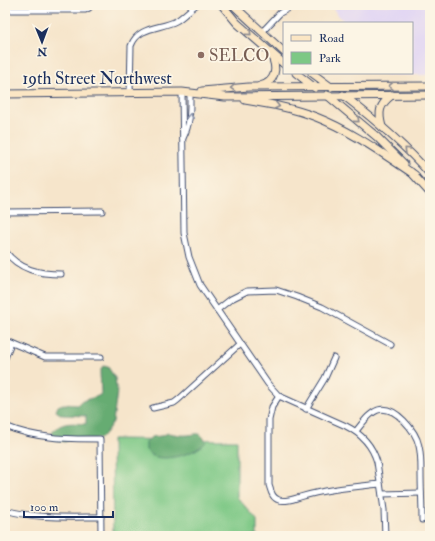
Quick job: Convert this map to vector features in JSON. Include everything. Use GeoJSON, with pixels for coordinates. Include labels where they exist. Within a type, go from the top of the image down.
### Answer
{"type":"FeatureCollection","features":[{"type":"Feature","properties":{"kind":"main road"},"geometry":{"type":"LineString","coordinates":[[222,5],[237,23],[283,63]]}},
{"type":"Feature","properties":{"kind":"main road"},"geometry":{"type":"LineString","coordinates":[[233,5],[283,51]]}},
{"type":"Feature","properties":{"kind":"main road"},"geometry":{"type":"LineString","coordinates":[[249,87],[266,84],[274,76],[275,64],[269,51]]}},
{"type":"Feature","properties":{"kind":"main road"},"geometry":{"type":"LineString","coordinates":[[297,74],[327,95],[376,137],[430,193]]}},
{"type":"Feature","properties":{"kind":"main road"},"geometry":{"type":"LineString","coordinates":[[313,74],[344,96],[382,127],[413,155],[430,174]]}},
{"type":"Feature","properties":{"kind":"main road","name":"19th Street Northwest"},"geometry":{"type":"LineString","coordinates":[[190,93],[249,87],[430,86]]}},
{"type":"Feature","properties":{"kind":"main road","name":"19th Street Northwest"},"geometry":{"type":"LineString","coordinates":[[5,94],[182,92],[225,97],[430,95]]}},
{"type":"Feature","properties":{"kind":"main road"},"geometry":{"type":"LineString","coordinates":[[382,127],[380,110],[382,104],[392,95]]}},
{"type":"Feature","properties":{"kind":"main road"},"geometry":{"type":"LineString","coordinates":[[225,97],[275,105],[316,117],[337,126],[365,142],[414,175]]}},
{"type":"Feature","properties":{"kind":"street"},"geometry":{"type":"LineString","coordinates":[[5,10],[85,10],[91,5]]}},
{"type":"Feature","properties":{"kind":"street"},"geometry":{"type":"LineString","coordinates":[[262,32],[280,13],[295,5]]}},
{"type":"Feature","properties":{"kind":"street"},"geometry":{"type":"LineString","coordinates":[[130,92],[130,56],[133,40],[139,34],[147,30],[174,22],[193,6]]}},
{"type":"Feature","properties":{"kind":"street"},"geometry":{"type":"LineString","coordinates":[[182,92],[184,233],[192,268],[200,286],[268,384],[278,396],[356,431],[363,437],[375,455],[384,510],[385,536]]}},
{"type":"Feature","properties":{"kind":"street"},"geometry":{"type":"LineString","coordinates":[[183,139],[190,122],[190,93]]}},
{"type":"Feature","properties":{"kind":"street"},"geometry":{"type":"LineString","coordinates":[[5,212],[102,212]]}},
{"type":"Feature","properties":{"kind":"street"},"geometry":{"type":"LineString","coordinates":[[5,251],[10,257],[34,272],[61,274]]}},
{"type":"Feature","properties":{"kind":"street"},"geometry":{"type":"LineString","coordinates":[[217,310],[231,299],[247,292],[276,290],[297,297],[336,314],[390,344]]}},
{"type":"Feature","properties":{"kind":"street"},"geometry":{"type":"LineString","coordinates":[[5,340],[45,357],[101,357]]}},
{"type":"Feature","properties":{"kind":"street"},"geometry":{"type":"LineString","coordinates":[[5,358],[11,343]]}},
{"type":"Feature","properties":{"kind":"street"},"geometry":{"type":"LineString","coordinates":[[152,408],[170,404],[178,400],[240,344]]}},
{"type":"Feature","properties":{"kind":"street"},"geometry":{"type":"LineString","coordinates":[[306,409],[325,378],[334,358]]}},
{"type":"Feature","properties":{"kind":"street"},"geometry":{"type":"LineString","coordinates":[[278,396],[272,407],[269,420],[270,485],[274,498],[279,500],[290,500],[320,491],[380,484]]}},
{"type":"Feature","properties":{"kind":"street"},"geometry":{"type":"LineString","coordinates":[[356,431],[368,417],[377,410],[388,410],[398,416],[411,430],[419,446],[422,520]]}},
{"type":"Feature","properties":{"kind":"street"},"geometry":{"type":"LineString","coordinates":[[5,426],[30,435],[50,438],[100,440],[101,536]]}},
{"type":"Feature","properties":{"kind":"street"},"geometry":{"type":"LineString","coordinates":[[382,494],[422,493]]}},
{"type":"Feature","properties":{"kind":"street"},"geometry":{"type":"LineString","coordinates":[[5,510],[52,517],[101,517]]}},
{"type":"Feature","properties":{"kind":"shaded area"},"geometry":{"type":"Polygon","coordinates":[[[330,5],[430,5],[430,75],[386,74],[413,74],[413,22],[344,22],[330,5]]]}},
{"type":"Feature","properties":{"kind":"green space"},"geometry":{"type":"Polygon","coordinates":[[[103,366],[108,367],[115,378],[117,392],[113,422],[99,439],[73,438],[65,442],[53,439],[52,433],[59,426],[71,423],[86,424],[86,416],[62,415],[56,411],[58,406],[63,404],[78,405],[80,402],[101,394],[100,372],[103,366]]]}},
{"type":"Feature","properties":{"kind":"green space"},"geometry":{"type":"Polygon","coordinates":[[[168,433],[183,435],[199,434],[206,442],[196,450],[174,457],[159,458],[152,456],[146,450],[146,443],[151,437],[161,436],[168,433]]]}},
{"type":"Feature","properties":{"kind":"green space"},"geometry":{"type":"Polygon","coordinates":[[[112,439],[237,440],[237,497],[257,520],[257,536],[113,536],[112,439]]]}},
{"type":"Feature","properties":{"kind":"place","name":"SELCO"},"geometry":{"type":"Point","coordinates":[201,55]}}]}
